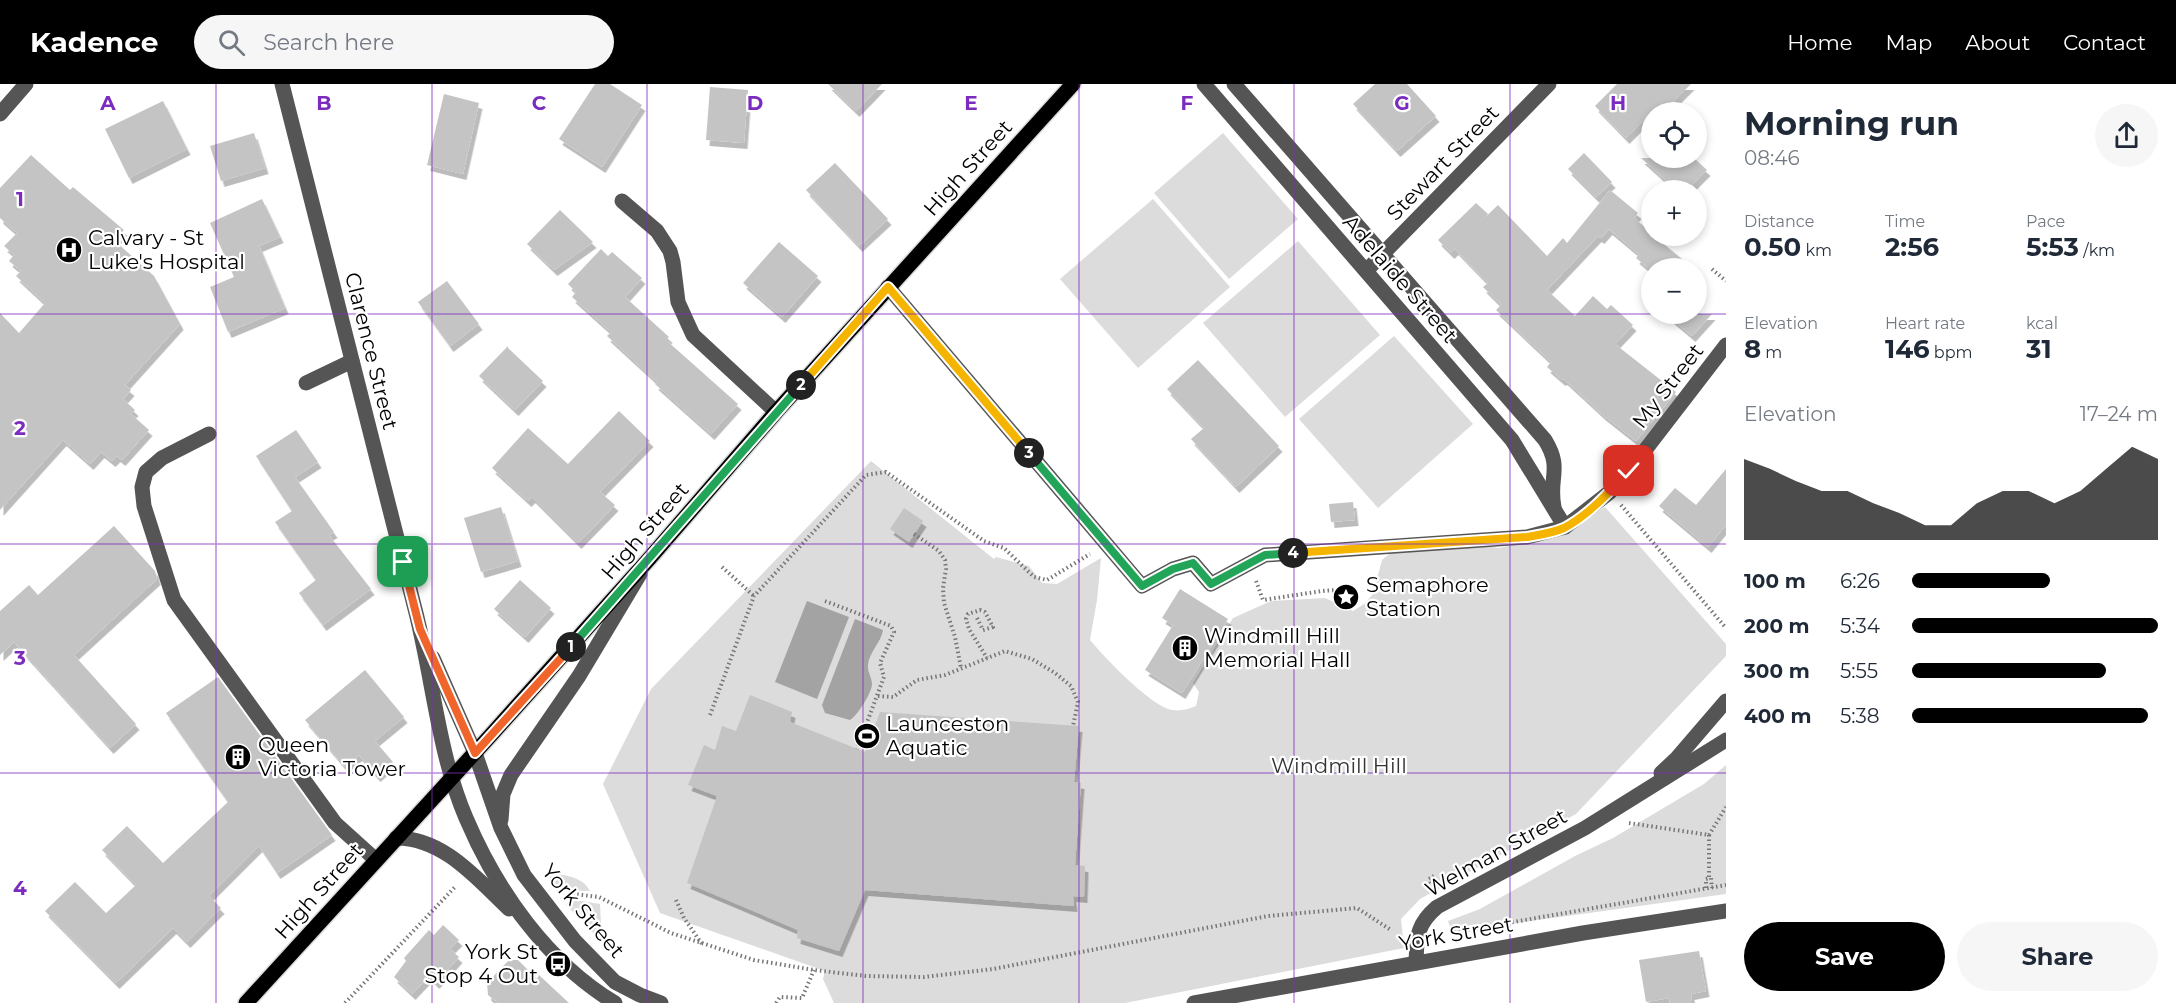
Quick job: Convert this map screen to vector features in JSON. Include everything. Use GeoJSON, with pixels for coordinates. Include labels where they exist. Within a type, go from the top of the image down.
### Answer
{"type":"FeatureCollection","features":[{"type":"Feature","properties":{"kind":"main road","name":"High Street"},"geometry":{"type":"LineString","coordinates":[[246,1003],[475,753],[649,559],[776,412],[1073,84]]}},
{"type":"Feature","properties":{"kind":"street"},"geometry":{"type":"LineString","coordinates":[[0,114],[26,84]]}},
{"type":"Feature","properties":{"kind":"street","name":"Clarence Street"},"geometry":{"type":"LineString","coordinates":[[282,84],[420,629],[452,778]]}},
{"type":"Feature","properties":{"kind":"street","name":"Adelaide Street"},"geometry":{"type":"LineString","coordinates":[[1204,84],[1512,440],[1565,527]]}},
{"type":"Feature","properties":{"kind":"street","name":"Adelaide Street"},"geometry":{"type":"LineString","coordinates":[[1234,84],[1545,440],[1554,456],[1552,497],[1554,510]]}},
{"type":"Feature","properties":{"kind":"street","name":"Stewart Street"},"geometry":{"type":"LineString","coordinates":[[1366,271],[1549,84]]}},
{"type":"Feature","properties":{"kind":"street"},"geometry":{"type":"LineString","coordinates":[[1241,127],[1258,111]]}},
{"type":"Feature","properties":{"kind":"street"},"geometry":{"type":"LineString","coordinates":[[622,201],[657,231],[670,251],[678,302],[693,335],[776,412]]}},
{"type":"Feature","properties":{"kind":"street"},"geometry":{"type":"LineString","coordinates":[[888,287],[1142,586],[1173,569],[1193,563],[1211,584],[1265,555],[1527,537],[1565,527]]}},
{"type":"Feature","properties":{"kind":"street"},"geometry":{"type":"LineString","coordinates":[[1442,360],[1461,342]]}},
{"type":"Feature","properties":{"kind":"street","name":"My Street"},"geometry":{"type":"LineString","coordinates":[[1565,527],[1610,492],[1629,471],[1726,345]]}},
{"type":"Feature","properties":{"kind":"street"},"geometry":{"type":"LineString","coordinates":[[306,382],[351,361]]}},
{"type":"Feature","properties":{"kind":"street"},"geometry":{"type":"LineString","coordinates":[[1486,411],[1506,393]]}},
{"type":"Feature","properties":{"kind":"street"},"geometry":{"type":"LineString","coordinates":[[1512,440],[1531,422]]}},
{"type":"Feature","properties":{"kind":"street"},"geometry":{"type":"LineString","coordinates":[[209,434],[162,458],[146,472],[142,487],[144,506],[174,600],[335,823],[376,860]]}},
{"type":"Feature","properties":{"kind":"street"},"geometry":{"type":"LineString","coordinates":[[501,828],[503,794],[511,775],[579,676],[649,559]]}},
{"type":"Feature","properties":{"kind":"street","name":"Clarence Street"},"geometry":{"type":"LineString","coordinates":[[420,629],[475,753]]}},
{"type":"Feature","properties":{"kind":"street","name":"Welman Street"},"geometry":{"type":"LineString","coordinates":[[1622,805],[1677,758],[1726,701]]}},
{"type":"Feature","properties":{"kind":"street","name":"Welman Street"},"geometry":{"type":"LineString","coordinates":[[1416,963],[1418,932],[1427,915],[1437,906],[1568,837],[1726,740]]}},
{"type":"Feature","properties":{"kind":"street","name":"York Street"},"geometry":{"type":"LineString","coordinates":[[475,753],[501,828],[524,875],[575,941],[615,981],[640,995],[661,1003]]}},
{"type":"Feature","properties":{"kind":"street","name":"York Street"},"geometry":{"type":"LineString","coordinates":[[452,778],[466,818],[490,867],[536,934],[573,973],[596,992],[615,1003]]}},
{"type":"Feature","properties":{"kind":"street"},"geometry":{"type":"LineString","coordinates":[[396,838],[422,840],[452,856],[536,934]]}},
{"type":"Feature","properties":{"kind":"street","name":"York Street"},"geometry":{"type":"LineString","coordinates":[[1194,1003],[1583,933],[1726,911]]}},
{"type":"Feature","properties":{"kind":"path"},"geometry":{"type":"LineString","coordinates":[[1712,269],[1726,281]]}},
{"type":"Feature","properties":{"kind":"path"},"geometry":{"type":"LineString","coordinates":[[710,715],[754,596],[866,475],[886,472],[984,541],[1004,548],[1034,578],[1047,580],[1092,553],[1104,542]]}},
{"type":"Feature","properties":{"kind":"path"},"geometry":{"type":"LineString","coordinates":[[1610,492],[1726,628]]}},
{"type":"Feature","properties":{"kind":"path"},"geometry":{"type":"LineString","coordinates":[[914,534],[939,551],[945,560],[944,603],[955,637],[961,668]]}},
{"type":"Feature","properties":{"kind":"path"},"geometry":{"type":"LineString","coordinates":[[1250,563],[1263,600],[1352,589]]}},
{"type":"Feature","properties":{"kind":"path"},"geometry":{"type":"LineString","coordinates":[[722,567],[754,596]]}},
{"type":"Feature","properties":{"kind":"path"},"geometry":{"type":"LineString","coordinates":[[825,601],[891,626],[894,632],[880,663],[884,677],[878,696],[857,749]]}},
{"type":"Feature","properties":{"kind":"path"},"geometry":{"type":"LineString","coordinates":[[977,618],[983,630],[993,627],[985,612],[980,610],[968,614],[966,619],[969,629],[987,658]]}},
{"type":"Feature","properties":{"kind":"path"},"geometry":{"type":"LineString","coordinates":[[878,696],[893,697],[917,680],[945,675],[1005,651],[1032,659],[1071,686],[1078,702],[1073,726]]}},
{"type":"Feature","properties":{"kind":"path"},"geometry":{"type":"LineString","coordinates":[[1622,805],[1629,823],[1709,835]]}},
{"type":"Feature","properties":{"kind":"path"},"geometry":{"type":"LineString","coordinates":[[1712,888],[1711,878],[1709,878],[1709,835],[1726,807]]}},
{"type":"Feature","properties":{"kind":"path"},"geometry":{"type":"LineString","coordinates":[[1433,887],[1429,879],[1434,876]]}},
{"type":"Feature","properties":{"kind":"path"},"geometry":{"type":"LineString","coordinates":[[1706,888],[1706,879],[1709,878]]}},
{"type":"Feature","properties":{"kind":"path"},"geometry":{"type":"LineString","coordinates":[[1449,933],[1726,885]]}},
{"type":"Feature","properties":{"kind":"path"},"geometry":{"type":"LineString","coordinates":[[345,1003],[455,887]]}},
{"type":"Feature","properties":{"kind":"path"},"geometry":{"type":"LineString","coordinates":[[574,894],[599,897],[671,933],[754,960],[866,976],[924,977],[993,969],[1268,916],[1357,908],[1391,930]]}},
{"type":"Feature","properties":{"kind":"path"},"geometry":{"type":"LineString","coordinates":[[676,900],[684,918],[703,945]]}},
{"type":"Feature","properties":{"kind":"path"},"geometry":{"type":"LineString","coordinates":[[776,1003],[780,997],[802,998],[814,970]]}},
{"type":"Feature","properties":{"kind":"green space"},"geometry":{"type":"Polygon","coordinates":[[[1223,133],[1298,219],[1229,279],[1154,193],[1223,133]]]}},
{"type":"Feature","properties":{"kind":"green space"},"geometry":{"type":"Polygon","coordinates":[[[1153,199],[1230,287],[1138,368],[1060,279],[1153,199]]]}},
{"type":"Feature","properties":{"kind":"green space"},"geometry":{"type":"Polygon","coordinates":[[[1298,241],[1380,335],[1285,417],[1203,323],[1298,241]]]}},
{"type":"Feature","properties":{"kind":"green space"},"geometry":{"type":"Polygon","coordinates":[[[1394,336],[1473,424],[1378,508],[1299,419],[1394,336]]]}},
{"type":"Feature","properties":{"kind":"green space","name":"Windmill Hill"},"geometry":{"type":"Polygon","coordinates":[[[871,461],[994,559],[996,557],[1029,566],[1042,583],[1057,584],[1101,558],[1090,640],[1137,688],[1159,704],[1172,710],[1196,706],[1199,692],[1193,683],[1233,618],[1271,601],[1325,598],[1353,611],[1373,594],[1382,560],[1394,550],[1468,544],[1499,548],[1555,536],[1605,507],[1726,644],[1726,656],[1576,814],[1420,899],[1401,919],[1404,948],[1125,1003],[834,1003],[823,979],[825,971],[660,913],[603,784],[651,689],[871,461]]]}},
{"type":"Feature","properties":{"kind":"green space"},"geometry":{"type":"Polygon","coordinates":[[[1726,765],[1726,894],[1452,932],[1448,921],[1480,909],[1575,856],[1613,838],[1704,784],[1726,765]]]}},
{"type":"Feature","properties":{"kind":"green space"},"geometry":{"type":"Polygon","coordinates":[[[557,874],[576,879],[590,891],[557,890],[549,877],[557,874]]]}},
{"type":"Feature","properties":{"kind":"green space"},"geometry":{"type":"Polygon","coordinates":[[[576,900],[600,904],[601,925],[597,936],[583,919],[582,921],[566,905],[576,900]]]}},
{"type":"Feature","properties":{"kind":"shaded area"},"geometry":{"type":"Polygon","coordinates":[[[807,601],[849,617],[817,699],[775,682],[807,601]]]}},
{"type":"Feature","properties":{"kind":"shaded area"},"geometry":{"type":"Polygon","coordinates":[[[855,619],[883,630],[869,660],[868,667],[872,682],[870,693],[850,720],[825,713],[822,705],[855,619]]]}},
{"type":"Feature","properties":{"kind":"building"},"geometry":{"type":"Polygon","coordinates":[[[595,84],[610,84],[642,105],[602,167],[559,139],[595,84]]]}},
{"type":"Feature","properties":{"kind":"building"},"geometry":{"type":"Polygon","coordinates":[[[828,84],[882,84],[856,111],[828,84]]]}},
{"type":"Feature","properties":{"kind":"building"},"geometry":{"type":"Polygon","coordinates":[[[1375,84],[1407,84],[1436,116],[1397,151],[1353,104],[1375,84]]]}},
{"type":"Feature","properties":{"kind":"building"},"geometry":{"type":"Polygon","coordinates":[[[1617,84],[1691,84],[1673,102],[1641,102],[1641,123],[1626,138],[1595,106],[1617,84]]]}},
{"type":"Feature","properties":{"kind":"building"},"geometry":{"type":"Polygon","coordinates":[[[710,87],[748,90],[744,143],[706,140],[710,87]]]}},
{"type":"Feature","properties":{"kind":"building"},"geometry":{"type":"Polygon","coordinates":[[[444,94],[479,103],[463,174],[427,165],[444,94]]]}},
{"type":"Feature","properties":{"kind":"building"},"geometry":{"type":"Polygon","coordinates":[[[163,101],[187,149],[129,178],[105,129],[163,101]]]}},
{"type":"Feature","properties":{"kind":"building"},"geometry":{"type":"Polygon","coordinates":[[[254,133],[265,168],[221,181],[210,146],[254,133]]]}},
{"type":"Feature","properties":{"kind":"building"},"geometry":{"type":"Polygon","coordinates":[[[1584,153],[1612,182],[1596,197],[1568,169],[1584,153]]]}},
{"type":"Feature","properties":{"kind":"building","name":"Calvary - St Luke's Hospital"},"geometry":{"type":"Polygon","coordinates":[[[31,155],[70,190],[73,187],[124,230],[115,241],[154,276],[180,324],[125,385],[131,390],[123,399],[135,410],[131,414],[149,430],[122,460],[117,456],[112,461],[101,452],[90,464],[63,440],[0,510],[0,313],[19,333],[45,303],[16,276],[21,271],[9,261],[14,255],[4,246],[17,233],[0,218],[0,188],[31,155]]]}},
{"type":"Feature","properties":{"kind":"building"},"geometry":{"type":"Polygon","coordinates":[[[835,163],[888,219],[859,246],[806,190],[835,163]]]}},
{"type":"Feature","properties":{"kind":"building"},"geometry":{"type":"Polygon","coordinates":[[[1652,168],[1705,168],[1707,170],[1697,180],[1665,180],[1652,168]]]}},
{"type":"Feature","properties":{"kind":"building"},"geometry":{"type":"Polygon","coordinates":[[[1610,190],[1638,213],[1634,218],[1641,224],[1641,246],[1666,246],[1681,258],[1641,258],[1641,262],[1636,258],[1639,254],[1609,229],[1601,238],[1598,236],[1547,290],[1575,316],[1593,296],[1607,309],[1611,305],[1633,325],[1615,344],[1676,392],[1636,441],[1547,367],[1551,362],[1496,310],[1501,305],[1483,287],[1488,283],[1455,249],[1451,253],[1438,240],[1476,203],[1488,214],[1474,228],[1498,205],[1547,256],[1563,238],[1567,243],[1610,190]]]}},
{"type":"Feature","properties":{"kind":"building"},"geometry":{"type":"Polygon","coordinates":[[[262,199],[280,237],[259,246],[285,308],[228,332],[210,287],[234,277],[210,223],[262,199]]]}},
{"type":"Feature","properties":{"kind":"building"},"geometry":{"type":"Polygon","coordinates":[[[560,210],[593,242],[554,270],[527,244],[560,210]]]}},
{"type":"Feature","properties":{"kind":"building"},"geometry":{"type":"Polygon","coordinates":[[[779,242],[818,276],[782,317],[743,283],[779,242]]]}},
{"type":"Feature","properties":{"kind":"building"},"geometry":{"type":"Polygon","coordinates":[[[601,249],[608,256],[612,252],[642,278],[625,297],[669,337],[666,340],[738,404],[711,434],[655,384],[657,382],[607,336],[611,332],[572,297],[576,292],[568,284],[601,249]]]}},
{"type":"Feature","properties":{"kind":"building"},"geometry":{"type":"Polygon","coordinates":[[[447,281],[479,324],[450,346],[418,302],[447,281]]]}},
{"type":"Feature","properties":{"kind":"building"},"geometry":{"type":"Polygon","coordinates":[[[1678,324],[1703,324],[1692,336],[1678,324]]]}},
{"type":"Feature","properties":{"kind":"building"},"geometry":{"type":"Polygon","coordinates":[[[508,346],[543,381],[515,410],[479,376],[508,346]]]}},
{"type":"Feature","properties":{"kind":"building"},"geometry":{"type":"Polygon","coordinates":[[[1198,360],[1279,446],[1236,487],[1191,439],[1204,428],[1167,389],[1198,360]]]}},
{"type":"Feature","properties":{"kind":"building"},"geometry":{"type":"Polygon","coordinates":[[[619,411],[650,441],[600,492],[615,505],[578,543],[532,497],[528,501],[492,468],[528,428],[568,464],[619,411]]]}},
{"type":"Feature","properties":{"kind":"building"},"geometry":{"type":"Polygon","coordinates":[[[296,430],[318,462],[295,477],[334,532],[329,535],[371,589],[323,625],[299,593],[316,580],[275,522],[292,511],[256,456],[296,430]]]}},
{"type":"Feature","properties":{"kind":"building"},"geometry":{"type":"Polygon","coordinates":[[[1726,469],[1726,525],[1708,547],[1659,506],[1675,488],[1696,505],[1726,469]]]}},
{"type":"Feature","properties":{"kind":"building"},"geometry":{"type":"Polygon","coordinates":[[[1353,502],[1355,520],[1331,522],[1329,504],[1353,502]]]}},
{"type":"Feature","properties":{"kind":"building"},"geometry":{"type":"Polygon","coordinates":[[[501,507],[518,561],[481,572],[464,518],[501,507]]]}},
{"type":"Feature","properties":{"kind":"building"},"geometry":{"type":"Polygon","coordinates":[[[904,508],[923,521],[909,542],[890,529],[904,508]]]}},
{"type":"Feature","properties":{"kind":"building"},"geometry":{"type":"Polygon","coordinates":[[[114,526],[155,571],[157,579],[74,655],[136,724],[110,748],[14,642],[0,655],[0,611],[29,585],[38,595],[114,526]]]}},
{"type":"Feature","properties":{"kind":"building"},"geometry":{"type":"Polygon","coordinates":[[[520,580],[551,608],[525,637],[494,609],[520,580]]]}},
{"type":"Feature","properties":{"kind":"building","name":"Windmill Hill Memorial Hall"},"geometry":{"type":"Polygon","coordinates":[[[1180,589],[1228,619],[1182,693],[1145,670],[1173,625],[1162,618],[1180,589]]]}},
{"type":"Feature","properties":{"kind":"building"},"geometry":{"type":"Polygon","coordinates":[[[365,670],[404,717],[375,741],[393,762],[377,776],[359,755],[345,767],[305,720],[365,670]]]}},
{"type":"Feature","properties":{"kind":"building"},"geometry":{"type":"Polygon","coordinates":[[[218,677],[332,835],[277,873],[259,846],[209,896],[221,908],[187,942],[173,928],[116,983],[45,911],[75,882],[106,913],[136,885],[102,850],[127,826],[163,863],[228,802],[166,713],[218,677]]]}},
{"type":"Feature","properties":{"kind":"building"},"geometry":{"type":"Polygon","coordinates":[[[750,695],[792,712],[790,722],[865,752],[880,712],[1079,726],[1074,782],[1081,783],[1075,865],[1085,866],[1084,897],[1073,896],[1074,906],[865,890],[839,951],[797,938],[798,930],[687,883],[717,796],[688,785],[704,745],[715,750],[722,726],[736,731],[750,695]]]}},
{"type":"Feature","properties":{"kind":"building"},"geometry":{"type":"Polygon","coordinates":[[[443,925],[459,940],[450,949],[459,957],[436,983],[429,976],[412,994],[394,977],[406,961],[404,958],[429,930],[434,935],[443,925]]]}},
{"type":"Feature","properties":{"kind":"building"},"geometry":{"type":"Polygon","coordinates":[[[1699,951],[1706,991],[1691,994],[1692,1003],[1670,1003],[1669,998],[1646,1002],[1639,960],[1699,951]]]}},
{"type":"Feature","properties":{"kind":"building"},"geometry":{"type":"Polygon","coordinates":[[[509,960],[518,960],[537,979],[539,975],[569,1003],[498,1003],[488,995],[487,983],[509,960]]]}},
{"type":"Feature","properties":{"kind":"place","name":"Calvary - St Luke's Hospital"},"geometry":{"type":"Point","coordinates":[69,250]}},
{"type":"Feature","properties":{"kind":"place","name":"Semaphore Station"},"geometry":{"type":"Point","coordinates":[1346,597]}},
{"type":"Feature","properties":{"kind":"place","name":"Windmill Hill Memorial Hall"},"geometry":{"type":"Point","coordinates":[1185,648]}},
{"type":"Feature","properties":{"kind":"place","name":"Launceston Aquatic"},"geometry":{"type":"Point","coordinates":[867,736]}},
{"type":"Feature","properties":{"kind":"place","name":"Queen Victoria Tower"},"geometry":{"type":"Point","coordinates":[238,757]}},
{"type":"Feature","properties":{"kind":"place","name":"York St Stop 4 Out"},"geometry":{"type":"Point","coordinates":[558,964]}},
{"type":"Feature","properties":{"kind":"route"},"geometry":{"type":"LineString","coordinates":[[403,562],[420,629],[475,753],[888,287],[1142,586],[1173,569],[1193,563],[1211,584],[1265,555],[1527,537],[1553,532],[1565,527],[1587,511],[1610,492],[1629,471]]}}]}
